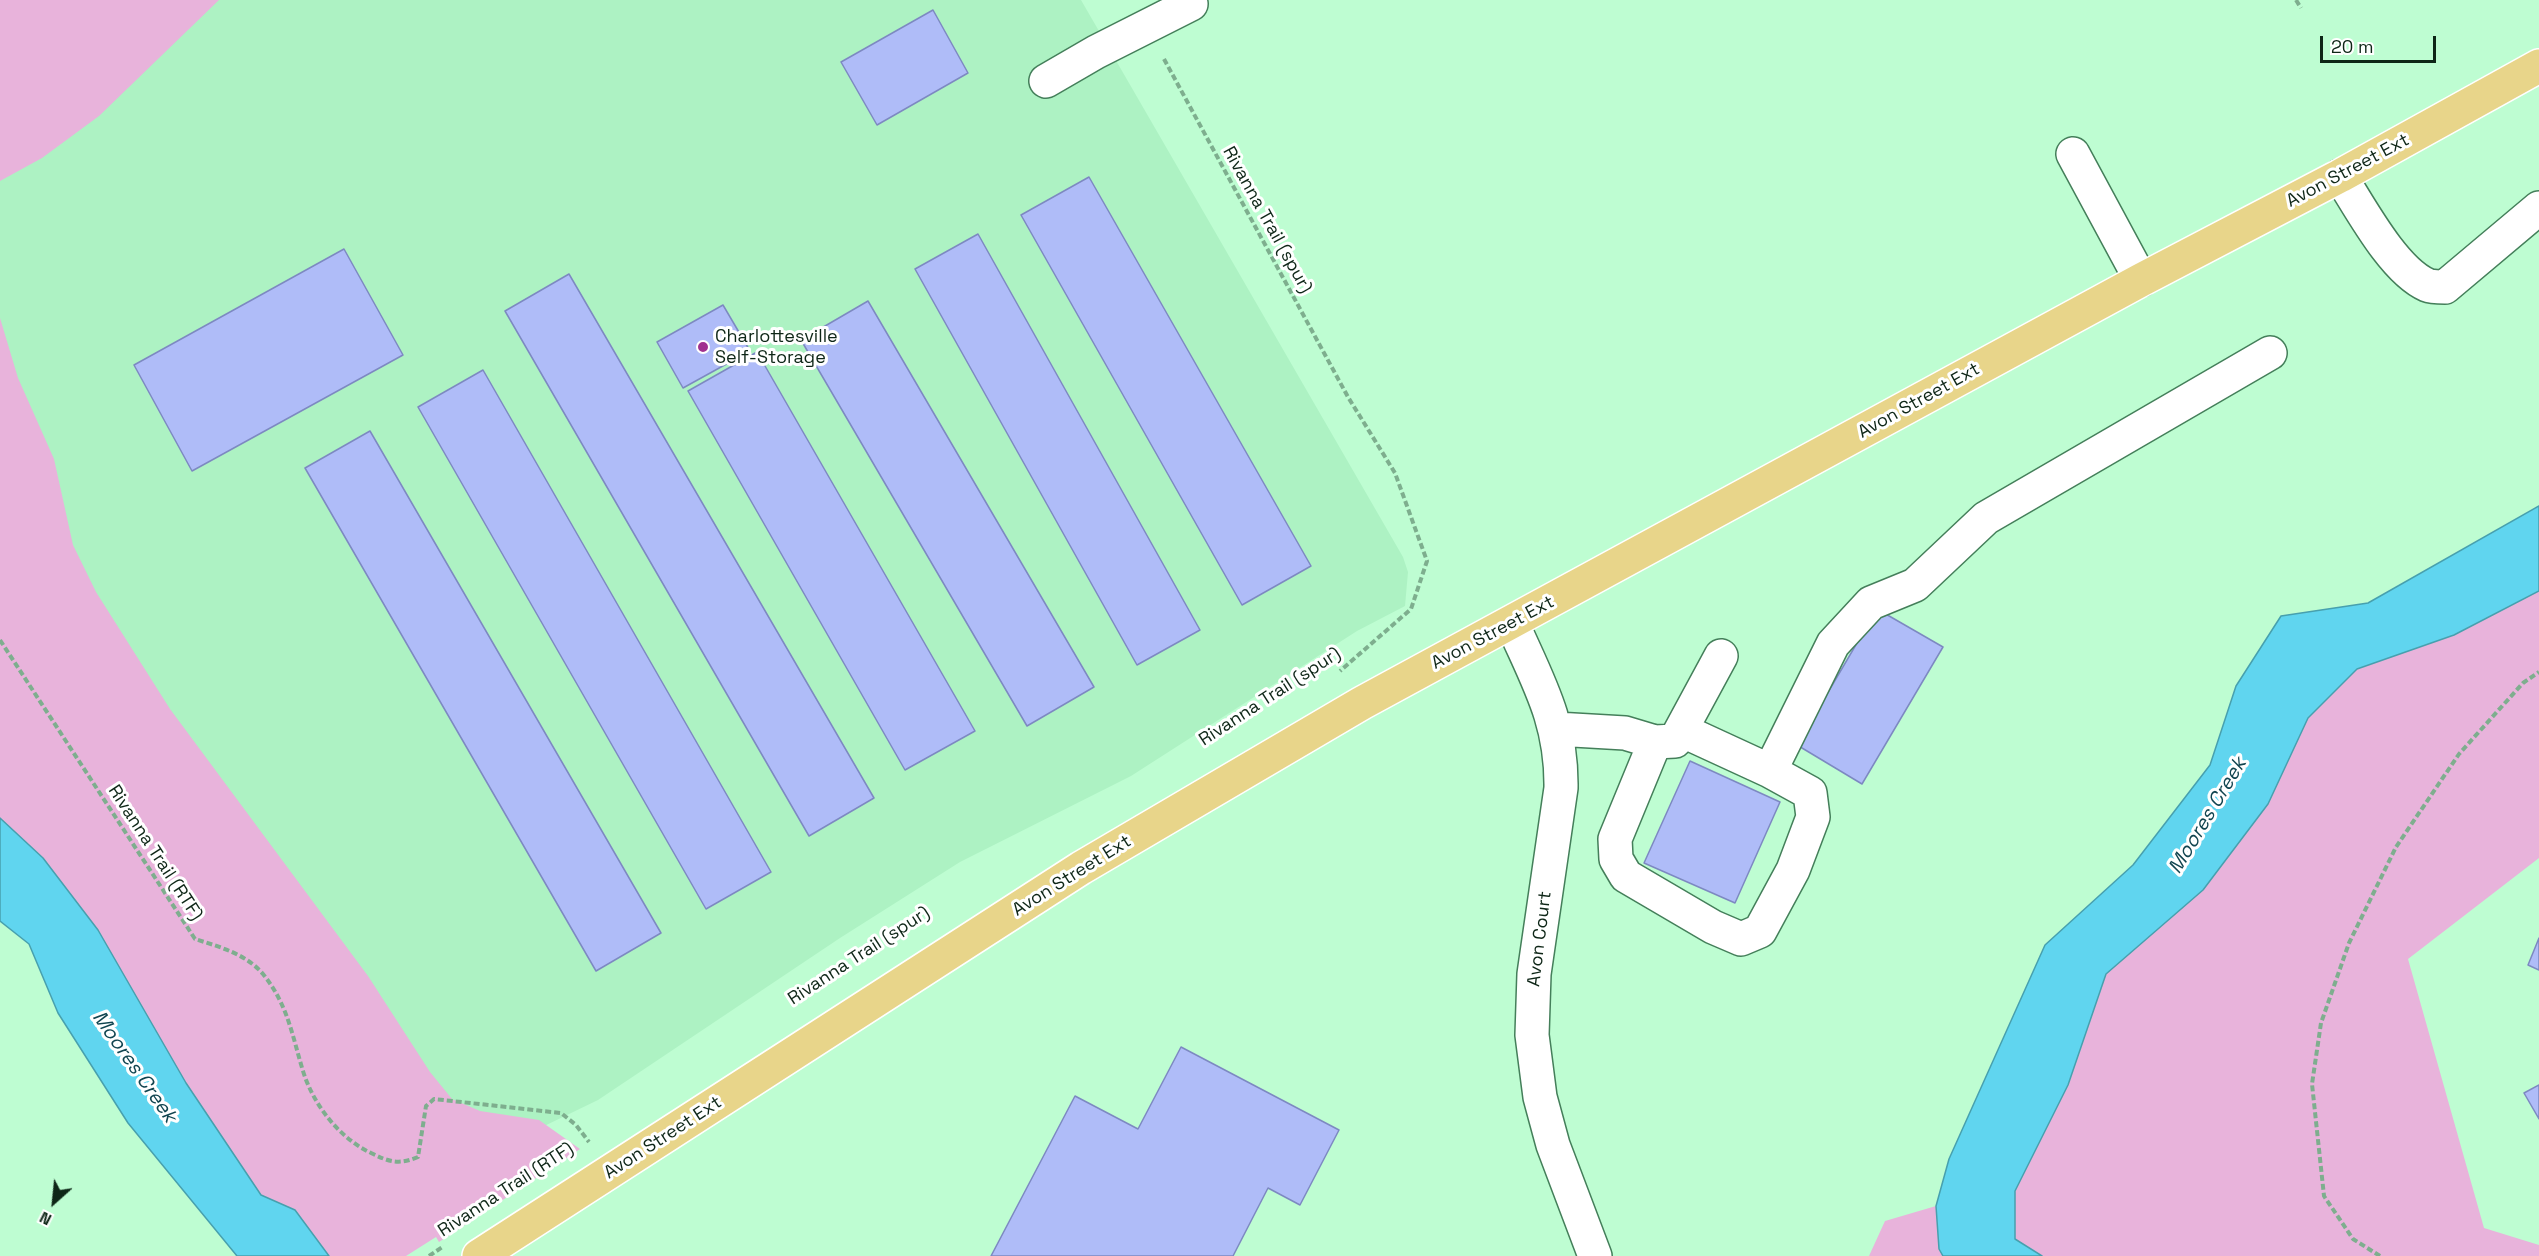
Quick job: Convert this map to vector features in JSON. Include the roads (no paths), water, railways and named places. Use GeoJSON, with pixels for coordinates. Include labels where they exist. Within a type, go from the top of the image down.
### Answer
{"type":"FeatureCollection","features":[{"type":"Feature","properties":{"kind":"main road","name":"Avon Street Ext"},"geometry":{"type":"LineString","coordinates":[[466,1249],[1081,868],[1362,703],[2141,280],[2340,176],[2539,66]]}},
{"type":"Feature","properties":{"kind":"street"},"geometry":{"type":"LineString","coordinates":[[1046,81],[1191,4]]}},
{"type":"Feature","properties":{"kind":"street"},"geometry":{"type":"LineString","coordinates":[[2073,154],[2141,280]]}},
{"type":"Feature","properties":{"kind":"street"},"geometry":{"type":"LineString","coordinates":[[2340,176],[2383,245],[2428,286],[2445,287],[2539,208]]}},
{"type":"Feature","properties":{"kind":"street"},"geometry":{"type":"LineString","coordinates":[[1770,771],[1833,644],[1871,603],[1914,585],[1986,518],[2270,353]]}},
{"type":"Feature","properties":{"kind":"street","name":"Avon Court"},"geometry":{"type":"LineString","coordinates":[[1512,622],[1550,706],[1561,761],[1561,788],[1534,974],[1532,1035],[1540,1097],[1553,1145],[1595,1256]]}},
{"type":"Feature","properties":{"kind":"street"},"geometry":{"type":"LineString","coordinates":[[1556,729],[1668,736],[1770,771],[1810,793],[1813,818],[1793,870],[1760,931],[1741,939],[1713,927],[1626,876],[1616,859],[1615,839],[1668,736],[1721,656]]}},
{"type":"Feature","properties":{"kind":"water","name":"Moores Creek"},"geometry":{"type":"Polygon","coordinates":[[[2539,506],[2539,591],[2454,635],[2357,669],[2308,718],[2268,804],[2203,890],[2106,974],[2068,1085],[2015,1191],[2015,1239],[2042,1256],[1943,1256],[1939,1249],[1936,1206],[1949,1159],[2045,945],[2133,865],[2210,765],[2236,686],[2281,616],[2368,603],[2539,506]]]}},
{"type":"Feature","properties":{"kind":"water","name":"Moores Creek"},"geometry":{"type":"Polygon","coordinates":[[[0,818],[43,858],[98,930],[186,1083],[261,1195],[295,1210],[329,1256],[237,1256],[128,1123],[58,1013],[29,944],[0,921],[0,818]]]}},
{"type":"Feature","properties":{"kind":"place","name":"Charlottesville Self-Storage"},"geometry":{"type":"Point","coordinates":[703,347]}}]}
